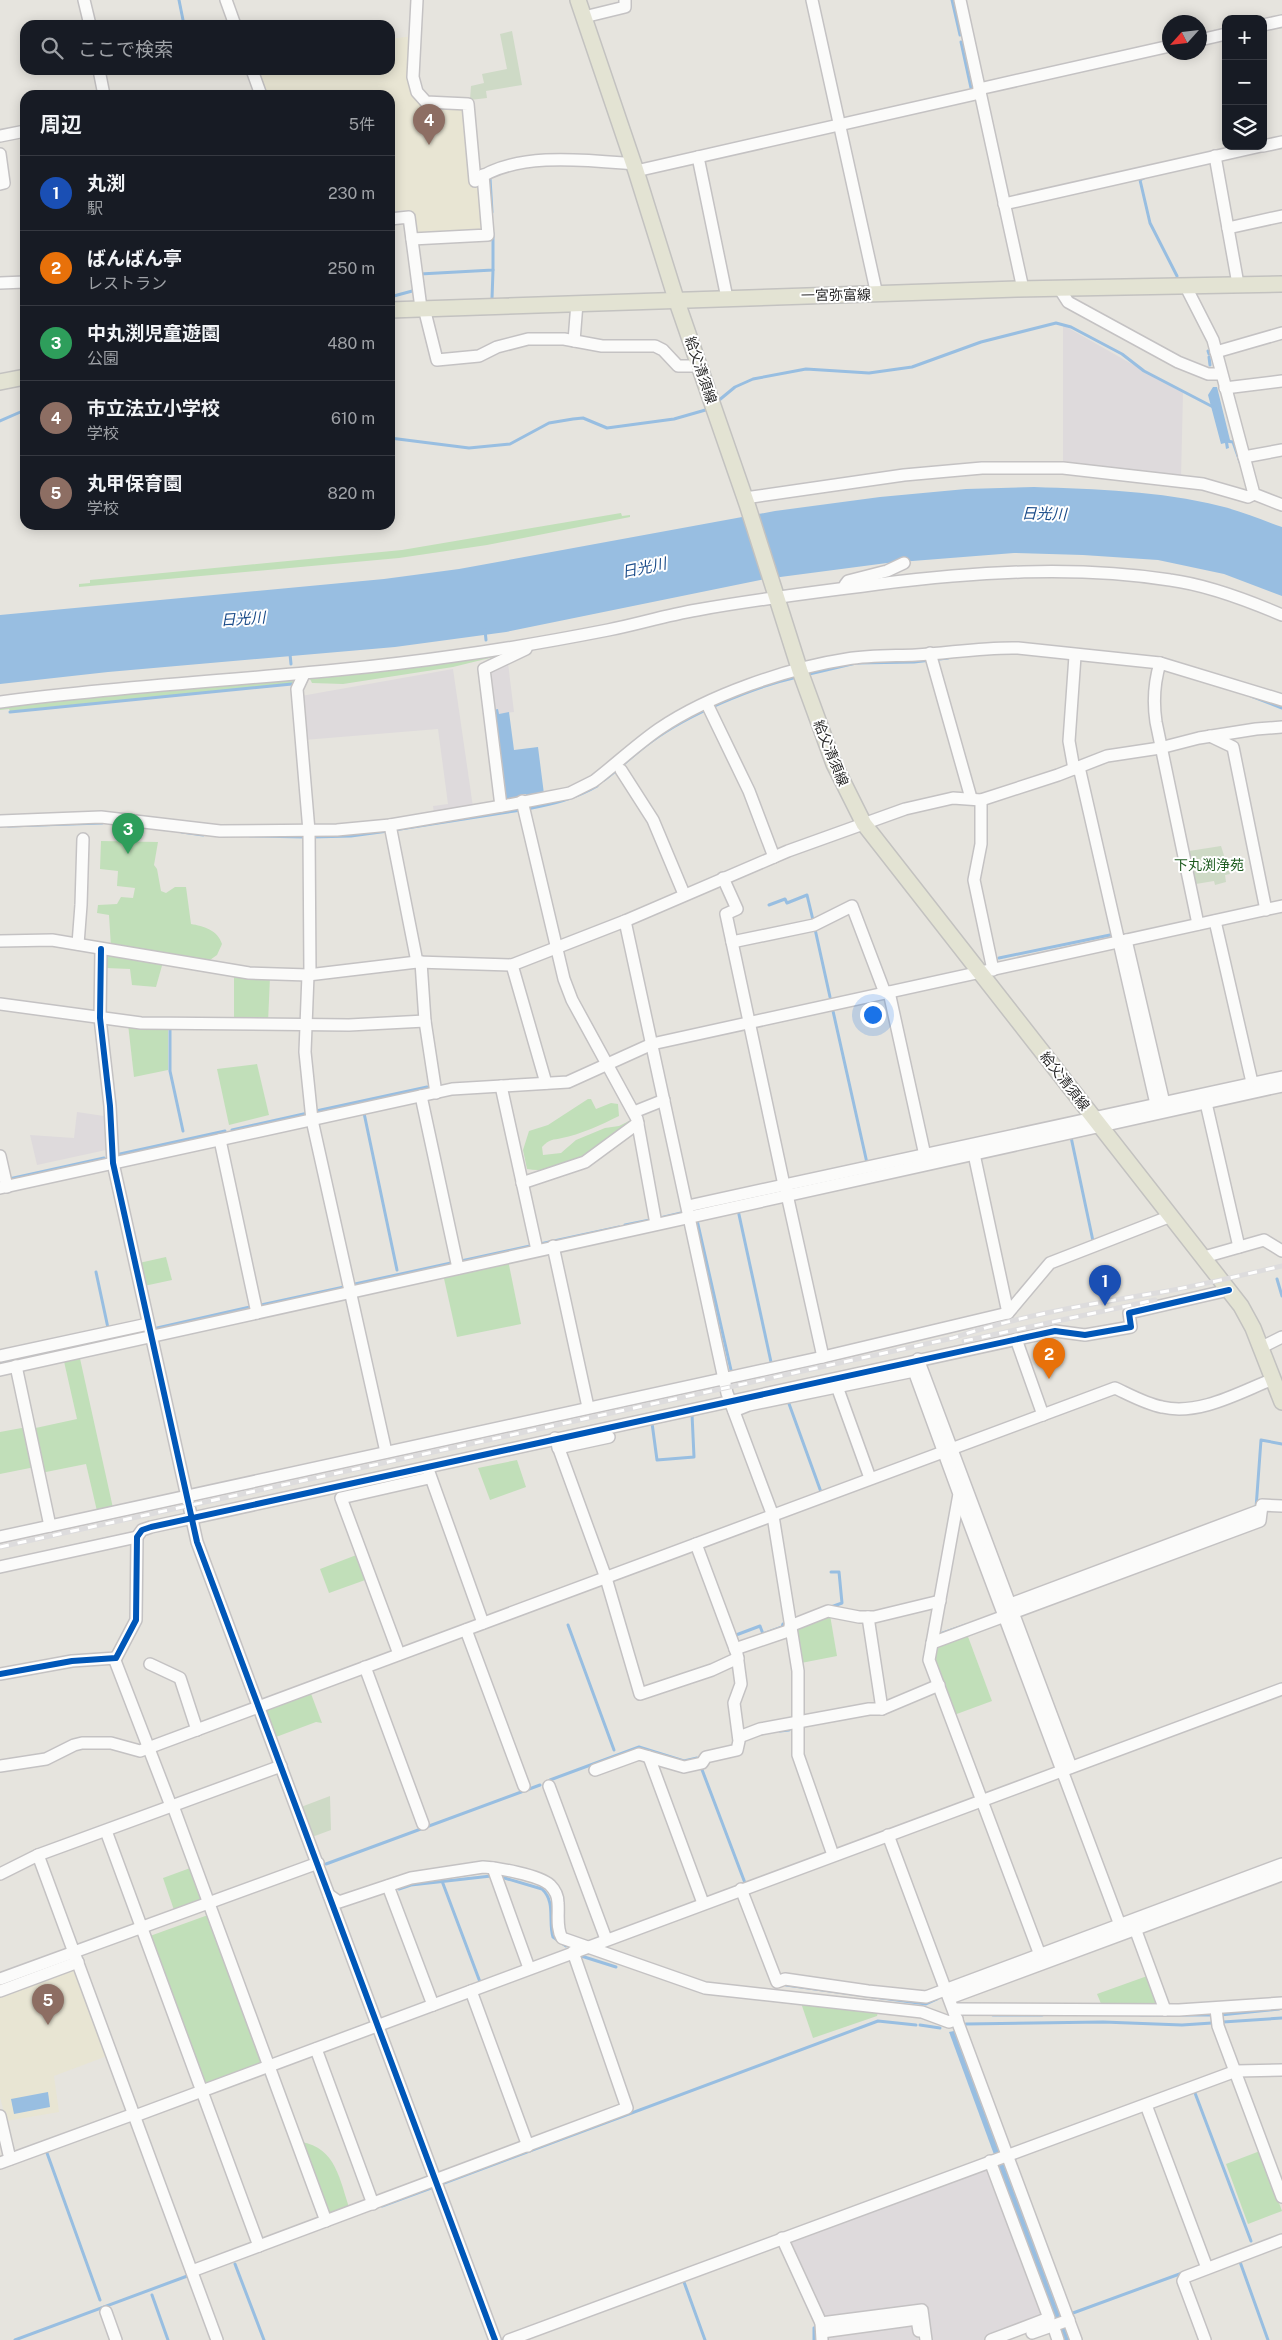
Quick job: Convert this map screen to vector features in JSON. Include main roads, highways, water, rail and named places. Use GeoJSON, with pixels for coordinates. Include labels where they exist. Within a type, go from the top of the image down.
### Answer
{"type":"FeatureCollection","features":[{"type":"Feature","properties":{"kind":"main road","name":"給父清須線"},"geometry":{"type":"LineString","coordinates":[[578,0],[635,168],[676,299],[746,501],[801,673],[834,764],[864,824],[986,971],[1097,1122],[1229,1290],[1253,1328],[1262,1347],[1282,1402]]}},
{"type":"Feature","properties":{"kind":"main road","name":"一宮弥富線"},"geometry":{"type":"LineString","coordinates":[[395,310],[676,299],[1282,284]]}},
{"type":"Feature","properties":{"kind":"main road"},"geometry":{"type":"LineString","coordinates":[[0,382],[20,378]]}},
{"type":"Feature","properties":{"kind":"water"},"geometry":{"type":"Polygon","coordinates":[[[1213,387],[1217,387],[1230,440],[1228,442],[1229,448],[1226,449],[1225,443],[1221,444],[1208,395],[1213,387]]]}},
{"type":"Feature","properties":{"kind":"water","name":"日光川"},"geometry":{"type":"Polygon","coordinates":[[[1034,487],[1104,490],[1174,497],[1228,508],[1282,527],[1282,596],[1224,574],[1158,560],[1014,553],[887,563],[765,579],[506,632],[395,647],[108,672],[0,684],[0,615],[384,579],[459,569],[775,511],[880,497],[966,489],[1034,487]]]}},
{"type":"Feature","properties":{"kind":"water"},"geometry":{"type":"Polygon","coordinates":[[[498,709],[499,714],[509,712],[514,750],[538,747],[544,794],[527,797],[526,794],[522,794],[522,798],[505,800],[493,710],[498,709]]]}},
{"type":"Feature","properties":{"kind":"water"},"geometry":{"type":"Polygon","coordinates":[[[954,2031],[1069,2340],[1062,2340],[949,2032],[954,2031]]]}},
{"type":"Feature","properties":{"kind":"water"},"geometry":{"type":"Polygon","coordinates":[[[48,2092],[50,2107],[14,2114],[11,2099],[48,2092]]]}},
{"type":"Feature","properties":{"kind":"waterway"},"geometry":{"type":"LineString","coordinates":[[179,0],[183,20]]}},
{"type":"Feature","properties":{"kind":"waterway"},"geometry":{"type":"LineString","coordinates":[[952,0],[960,35]]}},
{"type":"Feature","properties":{"kind":"waterway"},"geometry":{"type":"LineString","coordinates":[[961,42],[971,88]]}},
{"type":"Feature","properties":{"kind":"waterway"},"geometry":{"type":"LineString","coordinates":[[1146,177],[1140,180],[1150,223],[1177,276]]}},
{"type":"Feature","properties":{"kind":"waterway"},"geometry":{"type":"LineString","coordinates":[[490,178],[492,212]]}},
{"type":"Feature","properties":{"kind":"waterway"},"geometry":{"type":"LineString","coordinates":[[420,274],[493,270],[493,233]]}},
{"type":"Feature","properties":{"kind":"waterway"},"geometry":{"type":"LineString","coordinates":[[492,299],[493,270]]}},
{"type":"Feature","properties":{"kind":"waterway"},"geometry":{"type":"LineString","coordinates":[[395,296],[416,290]]}},
{"type":"Feature","properties":{"kind":"waterway"},"geometry":{"type":"LineString","coordinates":[[718,401],[735,387],[753,379],[806,369],[869,373],[912,367],[981,342],[1056,323],[1071,327],[1122,354],[1144,371],[1215,408]]}},
{"type":"Feature","properties":{"kind":"waterway"},"geometry":{"type":"LineString","coordinates":[[1209,357],[1210,365]]}},
{"type":"Feature","properties":{"kind":"waterway"},"geometry":{"type":"LineString","coordinates":[[395,439],[469,448],[510,444],[549,423],[573,419],[583,418],[607,428],[674,419],[709,409]]}},
{"type":"Feature","properties":{"kind":"waterway"},"geometry":{"type":"LineString","coordinates":[[0,421],[20,412]]}},
{"type":"Feature","properties":{"kind":"waterway"},"geometry":{"type":"LineString","coordinates":[[1226,441],[1233,442],[1240,462]]}},
{"type":"Feature","properties":{"kind":"waterway"},"geometry":{"type":"LineString","coordinates":[[485,630],[486,640]]}},
{"type":"Feature","properties":{"kind":"waterway"},"geometry":{"type":"LineString","coordinates":[[290,654],[291,664]]}},
{"type":"Feature","properties":{"kind":"waterway"},"geometry":{"type":"LineString","coordinates":[[805,675],[856,663],[914,662],[948,658]]}},
{"type":"Feature","properties":{"kind":"waterway"},"geometry":{"type":"LineString","coordinates":[[604,780],[646,746],[684,721],[761,687],[797,677]]}},
{"type":"Feature","properties":{"kind":"waterway"},"geometry":{"type":"LineString","coordinates":[[10,712],[292,684]]}},
{"type":"Feature","properties":{"kind":"waterway"},"geometry":{"type":"LineString","coordinates":[[1251,696],[1282,708]]}},
{"type":"Feature","properties":{"kind":"waterway"},"geometry":{"type":"LineString","coordinates":[[527,809],[572,798],[597,786]]}},
{"type":"Feature","properties":{"kind":"waterway"},"geometry":{"type":"LineString","coordinates":[[394,830],[521,810]]}},
{"type":"Feature","properties":{"kind":"waterway"},"geometry":{"type":"LineString","coordinates":[[8,826],[102,823]]}},
{"type":"Feature","properties":{"kind":"waterway"},"geometry":{"type":"LineString","coordinates":[[312,837],[351,836],[388,831]]}},
{"type":"Feature","properties":{"kind":"waterway"},"geometry":{"type":"LineString","coordinates":[[182,832],[203,835]]}},
{"type":"Feature","properties":{"kind":"waterway"},"geometry":{"type":"LineString","coordinates":[[250,836],[306,837]]}},
{"type":"Feature","properties":{"kind":"waterway"},"geometry":{"type":"LineString","coordinates":[[769,905],[785,899],[787,903],[807,895],[813,920]]}},
{"type":"Feature","properties":{"kind":"waterway"},"geometry":{"type":"LineString","coordinates":[[815,929],[830,997]]}},
{"type":"Feature","properties":{"kind":"waterway"},"geometry":{"type":"LineString","coordinates":[[999,958],[1110,935]]}},
{"type":"Feature","properties":{"kind":"waterway"},"geometry":{"type":"LineString","coordinates":[[833,1011],[867,1163]]}},
{"type":"Feature","properties":{"kind":"waterway"},"geometry":{"type":"LineString","coordinates":[[170,1027],[170,1071],[183,1131]]}},
{"type":"Feature","properties":{"kind":"waterway"},"geometry":{"type":"LineString","coordinates":[[316,1111],[427,1087]]}},
{"type":"Feature","properties":{"kind":"waterway"},"geometry":{"type":"LineString","coordinates":[[232,1130],[308,1113]]}},
{"type":"Feature","properties":{"kind":"waterway"},"geometry":{"type":"LineString","coordinates":[[364,1113],[397,1270]]}},
{"type":"Feature","properties":{"kind":"waterway"},"geometry":{"type":"LineString","coordinates":[[120,1154],[225,1131]]}},
{"type":"Feature","properties":{"kind":"waterway"},"geometry":{"type":"LineString","coordinates":[[1071,1137],[1093,1241]]}},
{"type":"Feature","properties":{"kind":"waterway"},"geometry":{"type":"LineString","coordinates":[[9,1179],[104,1158]]}},
{"type":"Feature","properties":{"kind":"waterway"},"geometry":{"type":"LineString","coordinates":[[738,1210],[771,1362]]}},
{"type":"Feature","properties":{"kind":"waterway"},"geometry":{"type":"LineString","coordinates":[[660,1218],[681,1213]]}},
{"type":"Feature","properties":{"kind":"waterway"},"geometry":{"type":"LineString","coordinates":[[625,1225],[650,1220]]}},
{"type":"Feature","properties":{"kind":"waterway"},"geometry":{"type":"LineString","coordinates":[[697,1220],[731,1370]]}},
{"type":"Feature","properties":{"kind":"waterway"},"geometry":{"type":"LineString","coordinates":[[540,1244],[619,1227]]}},
{"type":"Feature","properties":{"kind":"waterway"},"geometry":{"type":"LineString","coordinates":[[461,1261],[530,1246]]}},
{"type":"Feature","properties":{"kind":"waterway"},"geometry":{"type":"LineString","coordinates":[[355,1284],[451,1263]]}},
{"type":"Feature","properties":{"kind":"waterway"},"geometry":{"type":"LineString","coordinates":[[96,1272],[108,1328]]}},
{"type":"Feature","properties":{"kind":"waterway"},"geometry":{"type":"LineString","coordinates":[[1277,1279],[1282,1296]]}},
{"type":"Feature","properties":{"kind":"waterway"},"geometry":{"type":"LineString","coordinates":[[261,1305],[344,1287]]}},
{"type":"Feature","properties":{"kind":"waterway"},"geometry":{"type":"LineString","coordinates":[[157,1328],[250,1307]]}},
{"type":"Feature","properties":{"kind":"waterway"},"geometry":{"type":"LineString","coordinates":[[0,1362],[142,1331]]}},
{"type":"Feature","properties":{"kind":"waterway"},"geometry":{"type":"LineString","coordinates":[[788,1401],[821,1492]]}},
{"type":"Feature","properties":{"kind":"waterway"},"geometry":{"type":"LineString","coordinates":[[652,1423],[657,1460],[694,1457],[692,1414],[695,1414]]}},
{"type":"Feature","properties":{"kind":"waterway"},"geometry":{"type":"LineString","coordinates":[[1256,1508],[1261,1440],[1282,1444]]}},
{"type":"Feature","properties":{"kind":"waterway"},"geometry":{"type":"LineString","coordinates":[[831,1572],[839,1572],[842,1603],[831,1607]]}},
{"type":"Feature","properties":{"kind":"waterway"},"geometry":{"type":"LineString","coordinates":[[736,1635],[760,1626],[763,1634],[782,1627],[783,1624]]}},
{"type":"Feature","properties":{"kind":"waterway"},"geometry":{"type":"LineString","coordinates":[[568,1625],[614,1750]]}},
{"type":"Feature","properties":{"kind":"waterway"},"geometry":{"type":"LineString","coordinates":[[940,1634],[966,1625]]}},
{"type":"Feature","properties":{"kind":"waterway"},"geometry":{"type":"LineString","coordinates":[[780,1731],[789,1730]]}},
{"type":"Feature","properties":{"kind":"waterway"},"geometry":{"type":"LineString","coordinates":[[550,1780],[639,1747],[684,1761],[697,1758],[699,1761]]}},
{"type":"Feature","properties":{"kind":"waterway"},"geometry":{"type":"LineString","coordinates":[[701,1767],[745,1883]]}},
{"type":"Feature","properties":{"kind":"waterway"},"geometry":{"type":"LineString","coordinates":[[326,1864],[540,1785]]}},
{"type":"Feature","properties":{"kind":"waterway"},"geometry":{"type":"LineString","coordinates":[[399,1889],[411,1885],[491,1876]]}},
{"type":"Feature","properties":{"kind":"waterway"},"geometry":{"type":"LineString","coordinates":[[501,1877],[542,1889],[549,1900],[553,1937],[566,1946]]}},
{"type":"Feature","properties":{"kind":"waterway"},"geometry":{"type":"LineString","coordinates":[[442,1881],[480,1982]]}},
{"type":"Feature","properties":{"kind":"waterway"},"geometry":{"type":"LineString","coordinates":[[578,1955],[616,1967]]}},
{"type":"Feature","properties":{"kind":"waterway"},"geometry":{"type":"LineString","coordinates":[[786,1985],[926,2004],[937,1999]]}},
{"type":"Feature","properties":{"kind":"waterway"},"geometry":{"type":"LineString","coordinates":[[1220,2015],[1279,2009]]}},
{"type":"Feature","properties":{"kind":"waterway"},"geometry":{"type":"LineString","coordinates":[[993,2015],[1042,2015]]}},
{"type":"Feature","properties":{"kind":"waterway"},"geometry":{"type":"LineString","coordinates":[[1141,2015],[1212,2015]]}},
{"type":"Feature","properties":{"kind":"waterway"},"geometry":{"type":"LineString","coordinates":[[1223,2022],[1282,2018]]}},
{"type":"Feature","properties":{"kind":"waterway"},"geometry":{"type":"LineString","coordinates":[[444,2183],[878,2021],[916,2025]]}},
{"type":"Feature","properties":{"kind":"waterway"},"geometry":{"type":"LineString","coordinates":[[966,2024],[1103,2022],[1182,2025],[1212,2023]]}},
{"type":"Feature","properties":{"kind":"waterway"},"geometry":{"type":"LineString","coordinates":[[920,2025],[940,2028]]}},
{"type":"Feature","properties":{"kind":"waterway"},"geometry":{"type":"LineString","coordinates":[[1195,2093],[1251,2241]]}},
{"type":"Feature","properties":{"kind":"waterway"},"geometry":{"type":"LineString","coordinates":[[47,2153],[100,2300]]}},
{"type":"Feature","properties":{"kind":"waterway"},"geometry":{"type":"LineString","coordinates":[[382,2206],[431,2188]]}},
{"type":"Feature","properties":{"kind":"waterway"},"geometry":{"type":"LineString","coordinates":[[1239,2259],[1268,2340]]}},
{"type":"Feature","properties":{"kind":"waterway"},"geometry":{"type":"LineString","coordinates":[[235,2264],[264,2340]]}},
{"type":"Feature","properties":{"kind":"waterway"},"geometry":{"type":"LineString","coordinates":[[1073,2313],[1185,2272]]}},
{"type":"Feature","properties":{"kind":"waterway"},"geometry":{"type":"LineString","coordinates":[[15,2340],[190,2275]]}},
{"type":"Feature","properties":{"kind":"waterway"},"geometry":{"type":"LineString","coordinates":[[684,2282],[705,2340]]}},
{"type":"Feature","properties":{"kind":"waterway"},"geometry":{"type":"LineString","coordinates":[[152,2295],[168,2340]]}},
{"type":"Feature","properties":{"kind":"waterway"},"geometry":{"type":"LineString","coordinates":[[814,2340],[814,2328],[817,2327]]}},
{"type":"Feature","properties":{"kind":"railway"},"geometry":{"type":"LineString","coordinates":[[0,1547],[953,1338],[1030,1317],[1192,1286],[1282,1266]]}},
{"type":"Feature","properties":{"kind":"railway"},"geometry":{"type":"LineString","coordinates":[[964,1341],[1155,1300]]}},
{"type":"Feature","properties":{"kind":"place","name":"市立法立小学校"},"geometry":{"type":"Point","coordinates":[429,145]}},
{"type":"Feature","properties":{"kind":"place","name":"中丸渕児童遊園"},"geometry":{"type":"Point","coordinates":[128,854]}},
{"type":"Feature","properties":{"kind":"place","name":"丸渕"},"geometry":{"type":"Point","coordinates":[1105,1306]}},
{"type":"Feature","properties":{"kind":"place","name":"ばんばん亭"},"geometry":{"type":"Point","coordinates":[1049,1379]}},
{"type":"Feature","properties":{"kind":"place","name":"丸甲保育園"},"geometry":{"type":"Point","coordinates":[48,2025]}},
{"type":"Feature","properties":{"kind":"park label","name":"下丸渕浄苑"},"geometry":{"type":"Point","coordinates":[1209,865]}}]}
